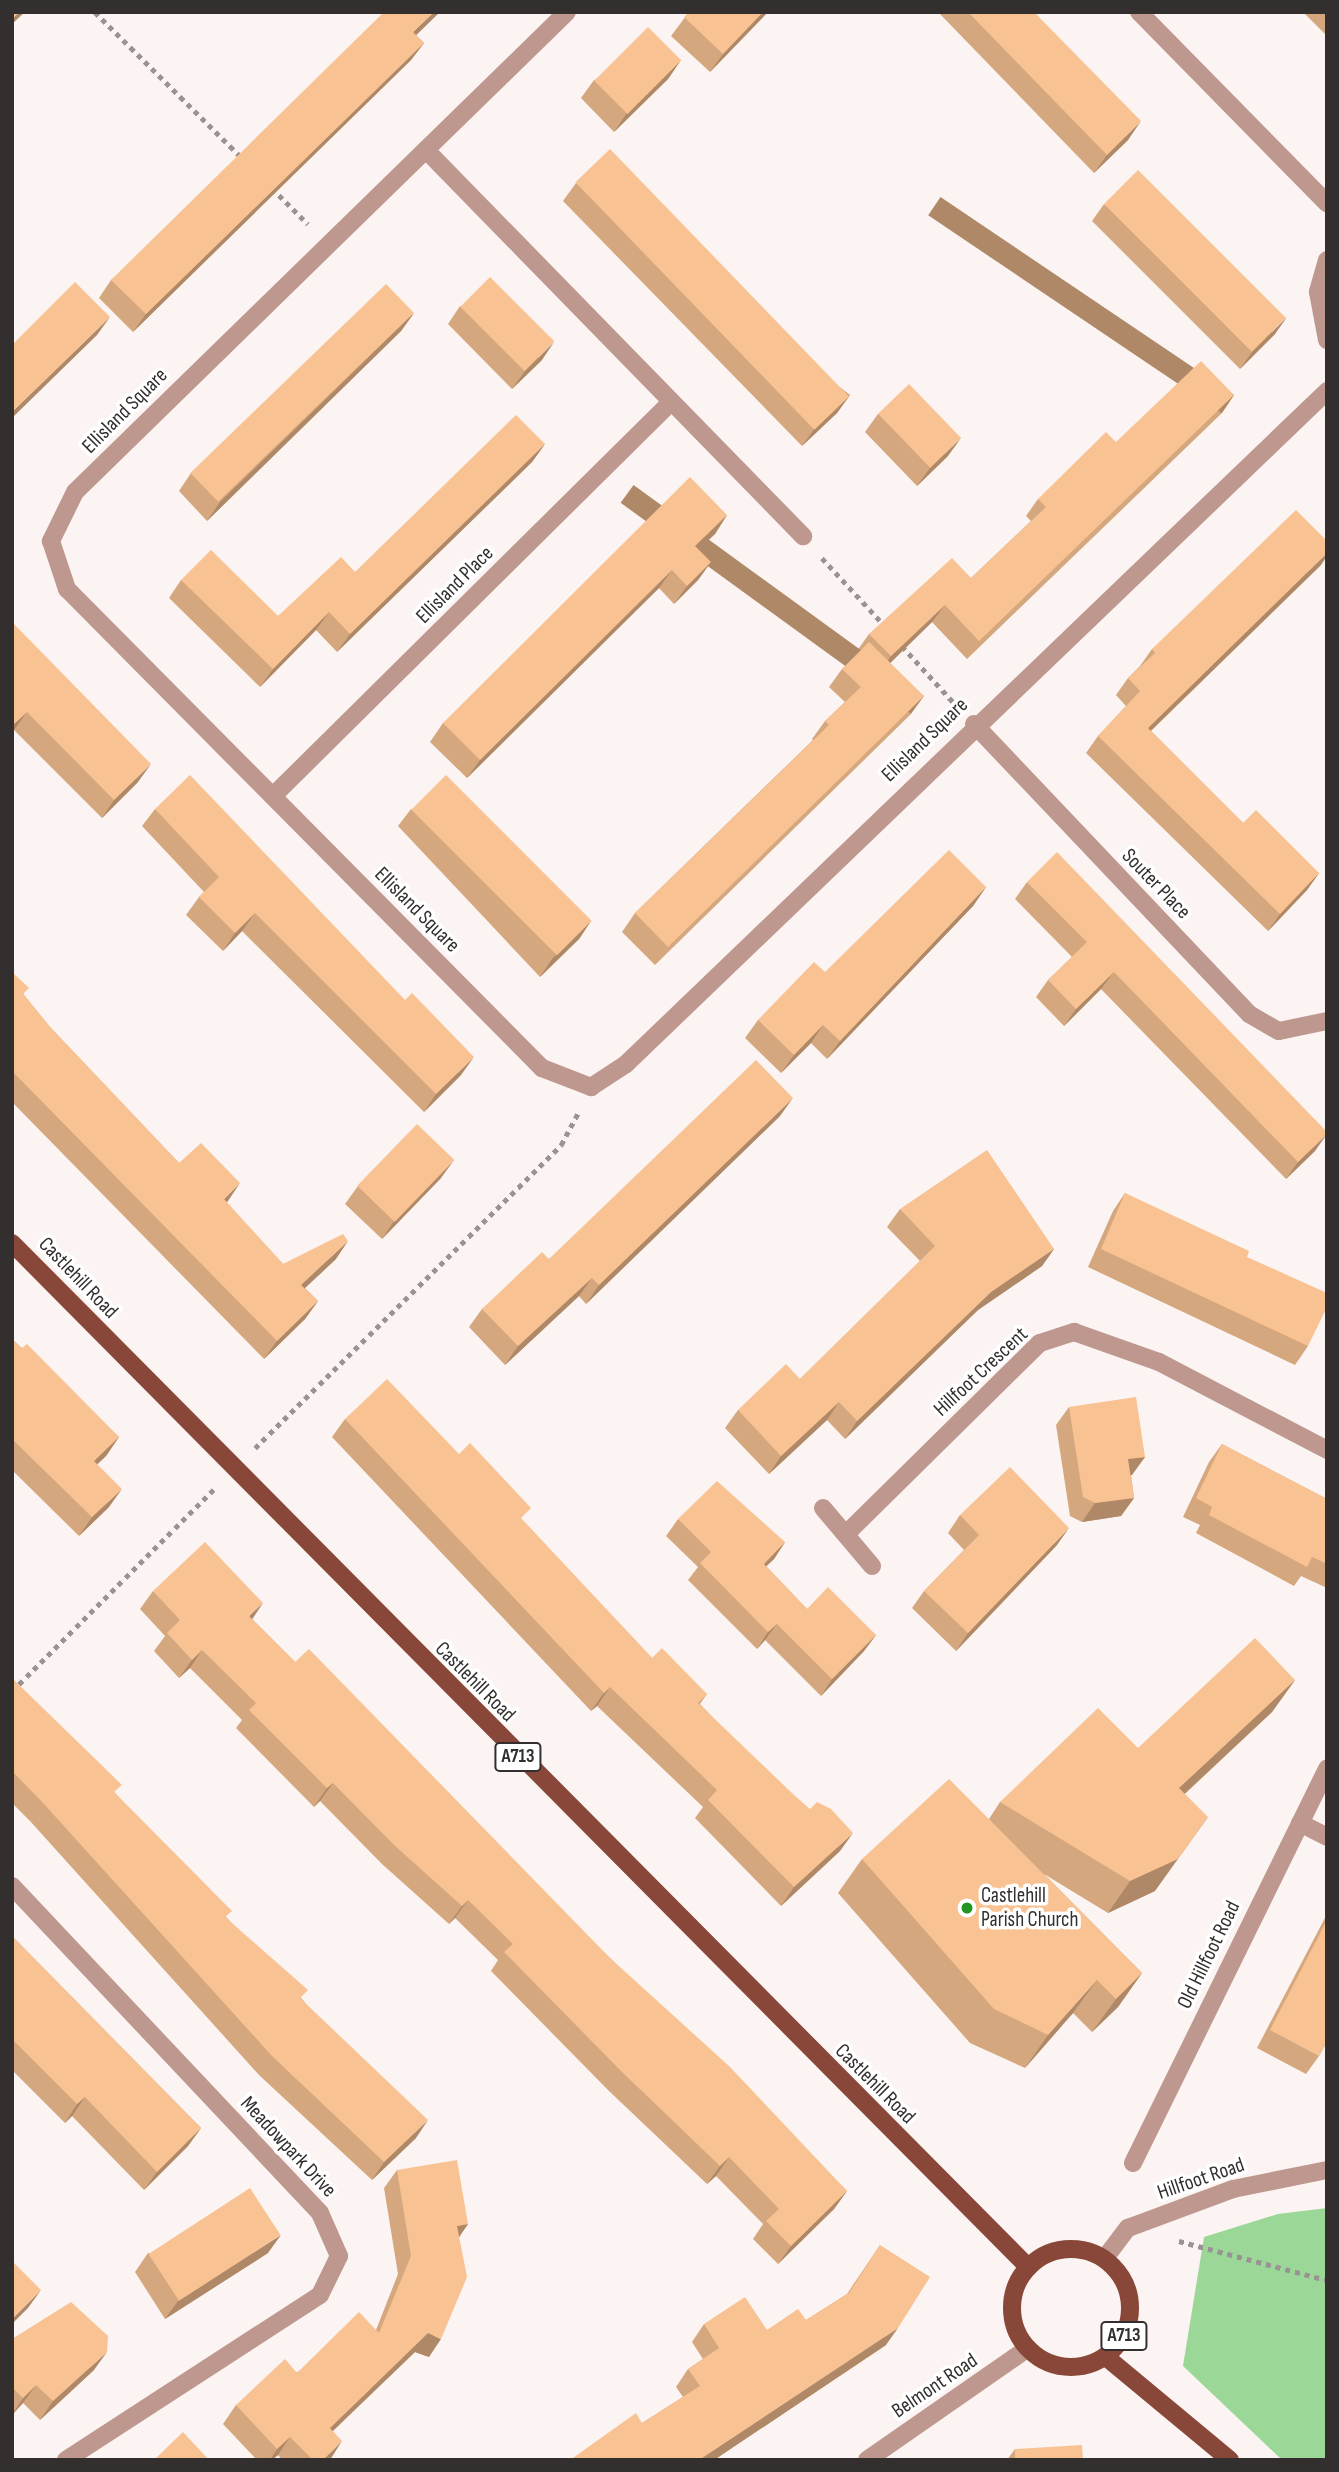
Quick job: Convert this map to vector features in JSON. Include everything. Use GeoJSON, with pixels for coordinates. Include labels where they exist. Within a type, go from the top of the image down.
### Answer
{"type":"FeatureCollection","features":[{"type":"Feature","properties":{"kind":"main road","name":"Castlehill Road"},"geometry":{"type":"LineString","coordinates":[[12,1243],[233,1471],[1028,2267]]}},
{"type":"Feature","properties":{"kind":"main road"},"geometry":{"type":"LineString","coordinates":[[1028,2348],[1012,2308],[1028,2267],[1073,2248],[1104,2258]]}},
{"type":"Feature","properties":{"kind":"main road","name":"A713"},"geometry":{"type":"LineString","coordinates":[[1028,2348],[1041,2359],[1074,2367],[1106,2357],[1125,2335],[1131,2307],[1124,2279],[1104,2258]]}},
{"type":"Feature","properties":{"kind":"main road","name":"A713"},"geometry":{"type":"LineString","coordinates":[[1106,2357],[1230,2460]]}},
{"type":"Feature","properties":{"kind":"street","name":"Ellisland Square"},"geometry":{"type":"LineString","coordinates":[[567,12],[75,492],[51,541],[67,589],[542,1068],[591,1087],[626,1064],[974,724],[1327,391]]}},
{"type":"Feature","properties":{"kind":"street"},"geometry":{"type":"LineString","coordinates":[[1139,12],[1327,203]]}},
{"type":"Feature","properties":{"kind":"street"},"geometry":{"type":"LineString","coordinates":[[426,150],[668,405],[803,536]]}},
{"type":"Feature","properties":{"kind":"street"},"geometry":{"type":"LineString","coordinates":[[1327,260],[1318,292],[1327,340]]}},
{"type":"Feature","properties":{"kind":"street","name":"Ellisland Place"},"geometry":{"type":"LineString","coordinates":[[273,796],[668,405]]}},
{"type":"Feature","properties":{"kind":"street","name":"Souter Place"},"geometry":{"type":"LineString","coordinates":[[974,724],[1249,1014],[1279,1031],[1327,1021]]}},
{"type":"Feature","properties":{"kind":"street","name":"Hillfoot Crescent"},"geometry":{"type":"LineString","coordinates":[[846,1534],[1040,1343],[1074,1332],[1159,1362],[1327,1450]]}},
{"type":"Feature","properties":{"kind":"street"},"geometry":{"type":"LineString","coordinates":[[823,1508],[872,1566]]}},
{"type":"Feature","properties":{"kind":"street","name":"Old Hillfoot Road"},"geometry":{"type":"LineString","coordinates":[[1133,2163],[1327,1768]]}},
{"type":"Feature","properties":{"kind":"street"},"geometry":{"type":"LineString","coordinates":[[1300,1823],[1327,1837]]}},
{"type":"Feature","properties":{"kind":"street","name":"Meadowpark Drive"},"geometry":{"type":"LineString","coordinates":[[12,1886],[320,2213],[339,2256],[320,2295],[66,2460]]}},
{"type":"Feature","properties":{"kind":"street","name":"Hillfoot Road"},"geometry":{"type":"LineString","coordinates":[[1128,2228],[1233,2189],[1327,2170]]}},
{"type":"Feature","properties":{"kind":"street"},"geometry":{"type":"LineString","coordinates":[[1104,2258],[1128,2228]]}},
{"type":"Feature","properties":{"kind":"street","name":"Belmont Road"},"geometry":{"type":"LineString","coordinates":[[867,2460],[1028,2348]]}},
{"type":"Feature","properties":{"kind":"path"},"geometry":{"type":"LineString","coordinates":[[95,12],[250,166]]}},
{"type":"Feature","properties":{"kind":"path"},"geometry":{"type":"LineString","coordinates":[[260,176],[328,243]]}},
{"type":"Feature","properties":{"kind":"path"},"geometry":{"type":"LineString","coordinates":[[803,536],[974,724]]}},
{"type":"Feature","properties":{"kind":"path"},"geometry":{"type":"LineString","coordinates":[[12,1691],[561,1145],[591,1087]]}},
{"type":"Feature","properties":{"kind":"path"},"geometry":{"type":"LineString","coordinates":[[1128,2228],[1327,2280]]}},
{"type":"Feature","properties":{"kind":"green space"},"geometry":{"type":"Polygon","coordinates":[[[1327,2208],[1327,2460],[1282,2460],[1183,2366],[1204,2237],[1278,2214],[1327,2208]]]}},
{"type":"Feature","properties":{"kind":"building"},"geometry":{"type":"Polygon","coordinates":[[[384,12],[434,12],[413,32],[424,43],[146,314],[111,280],[384,12]]]}},
{"type":"Feature","properties":{"kind":"building"},"geometry":{"type":"Polygon","coordinates":[[[689,12],[763,12],[723,54],[684,17],[689,12]]]}},
{"type":"Feature","properties":{"kind":"building"},"geometry":{"type":"Polygon","coordinates":[[[968,12],[1034,12],[1141,121],[1107,155],[968,12]]]}},
{"type":"Feature","properties":{"kind":"building"},"geometry":{"type":"Polygon","coordinates":[[[648,27],[681,60],[627,114],[594,81],[648,27]]]}},
{"type":"Feature","properties":{"kind":"building"},"geometry":{"type":"Polygon","coordinates":[[[610,149],[849,396],[814,430],[575,182],[610,149]]]}},
{"type":"Feature","properties":{"kind":"building"},"geometry":{"type":"Polygon","coordinates":[[[1138,170],[1286,318],[1252,352],[1104,204],[1138,170]]]}},
{"type":"Feature","properties":{"kind":"building"},"geometry":{"type":"Polygon","coordinates":[[[490,277],[554,341],[525,371],[460,307],[490,277]]]}},
{"type":"Feature","properties":{"kind":"building"},"geometry":{"type":"Polygon","coordinates":[[[75,282],[110,317],[12,412],[12,345],[75,282]]]}},
{"type":"Feature","properties":{"kind":"building"},"geometry":{"type":"Polygon","coordinates":[[[386,284],[414,313],[218,502],[190,473],[386,284]]]}},
{"type":"Feature","properties":{"kind":"building"},"geometry":{"type":"Polygon","coordinates":[[[1201,361],[1234,395],[979,641],[945,605],[891,656],[869,634],[952,558],[971,578],[1046,507],[1038,499],[1106,432],[1116,442],[1201,361]]]}},
{"type":"Feature","properties":{"kind":"building"},"geometry":{"type":"Polygon","coordinates":[[[909,384],[961,438],[930,468],[878,414],[909,384]]]}},
{"type":"Feature","properties":{"kind":"building"},"geometry":{"type":"Polygon","coordinates":[[[516,415],[545,444],[350,634],[329,612],[273,669],[181,580],[211,550],[278,616],[341,557],[355,572],[516,415]]]}},
{"type":"Feature","properties":{"kind":"building"},"geometry":{"type":"Polygon","coordinates":[[[690,477],[727,515],[695,546],[711,562],[687,586],[672,570],[480,760],[443,723],[690,477]]]}},
{"type":"Feature","properties":{"kind":"building"},"geometry":{"type":"Polygon","coordinates":[[[1296,510],[1327,541],[1327,553],[1148,728],[1243,823],[1256,810],[1319,873],[1280,914],[1098,736],[1140,691],[1128,678],[1155,653],[1152,649],[1296,510]]]}},
{"type":"Feature","properties":{"kind":"building"},"geometry":{"type":"Polygon","coordinates":[[[12,622],[151,764],[114,800],[27,712],[12,726],[12,622]]]}},
{"type":"Feature","properties":{"kind":"building"},"geometry":{"type":"Polygon","coordinates":[[[869,642],[924,696],[668,947],[635,913],[829,725],[825,721],[861,687],[842,669],[869,642]]]}},
{"type":"Feature","properties":{"kind":"building"},"geometry":{"type":"Polygon","coordinates":[[[190,775],[405,1000],[412,993],[474,1057],[436,1094],[255,913],[235,933],[199,897],[219,877],[155,809],[190,775]]]}},
{"type":"Feature","properties":{"kind":"building"},"geometry":{"type":"Polygon","coordinates":[[[446,775],[592,921],[557,955],[411,810],[446,775]]]}},
{"type":"Feature","properties":{"kind":"building"},"geometry":{"type":"Polygon","coordinates":[[[949,850],[986,887],[840,1041],[823,1025],[794,1055],[758,1020],[814,962],[825,972],[949,850]]]}},
{"type":"Feature","properties":{"kind":"building"},"geometry":{"type":"Polygon","coordinates":[[[1057,852],[1327,1132],[1298,1162],[1114,972],[1076,1009],[1048,980],[1087,942],[1027,882],[1057,852]]]}},
{"type":"Feature","properties":{"kind":"building"},"geometry":{"type":"Polygon","coordinates":[[[12,972],[29,988],[23,994],[50,1027],[179,1163],[201,1143],[240,1183],[224,1199],[283,1264],[343,1234],[348,1241],[301,1285],[318,1301],[277,1341],[12,1071],[12,972]]]}},
{"type":"Feature","properties":{"kind":"building"},"geometry":{"type":"Polygon","coordinates":[[[756,1060],[793,1098],[599,1285],[592,1278],[518,1346],[482,1309],[542,1252],[549,1259],[756,1060]]]}},
{"type":"Feature","properties":{"kind":"building"},"geometry":{"type":"Polygon","coordinates":[[[417,1124],[454,1160],[395,1222],[357,1186],[417,1124]]]}},
{"type":"Feature","properties":{"kind":"building"},"geometry":{"type":"Polygon","coordinates":[[[987,1150],[1054,1249],[991,1292],[857,1421],[839,1402],[781,1456],[738,1410],[786,1364],[800,1379],[935,1246],[900,1209],[987,1150]]]}},
{"type":"Feature","properties":{"kind":"building"},"geometry":{"type":"Polygon","coordinates":[[[1125,1193],[1249,1251],[1247,1257],[1327,1293],[1327,1307],[1308,1346],[1101,1249],[1125,1193]]]}},
{"type":"Feature","properties":{"kind":"building"},"geometry":{"type":"Polygon","coordinates":[[[12,1339],[22,1348],[27,1344],[119,1437],[94,1461],[122,1489],[92,1517],[12,1439],[12,1339]]]}},
{"type":"Feature","properties":{"kind":"building"},"geometry":{"type":"Polygon","coordinates":[[[387,1379],[459,1454],[470,1443],[531,1508],[521,1518],[652,1658],[662,1648],[707,1694],[698,1703],[810,1809],[817,1802],[831,1809],[853,1833],[794,1887],[708,1800],[717,1790],[610,1687],[604,1693],[345,1419],[387,1379]]]}},
{"type":"Feature","properties":{"kind":"building"},"geometry":{"type":"Polygon","coordinates":[[[1136,1397],[1145,1457],[1128,1459],[1134,1498],[1095,1503],[1083,1497],[1069,1407],[1136,1397]]]}},
{"type":"Feature","properties":{"kind":"building"},"geometry":{"type":"Polygon","coordinates":[[[1222,1444],[1327,1499],[1327,1564],[1312,1557],[1307,1567],[1209,1515],[1212,1507],[1196,1498],[1222,1444]]]}},
{"type":"Feature","properties":{"kind":"building"},"geometry":{"type":"Polygon","coordinates":[[[1010,1467],[1069,1528],[968,1633],[924,1591],[979,1535],[960,1515],[1010,1467]]]}},
{"type":"Feature","properties":{"kind":"building"},"geometry":{"type":"Polygon","coordinates":[[[717,1481],[785,1542],[764,1564],[807,1609],[828,1587],[876,1635],[832,1679],[777,1624],[768,1632],[700,1563],[711,1552],[678,1519],[717,1481]]]}},
{"type":"Feature","properties":{"kind":"building"},"geometry":{"type":"Polygon","coordinates":[[[205,1542],[263,1603],[249,1616],[295,1662],[309,1649],[610,1958],[729,2066],[847,2191],[791,2246],[766,2221],[779,2209],[729,2157],[720,2166],[622,2072],[504,1952],[513,1944],[468,1900],[462,1906],[394,1845],[333,1783],[327,1788],[249,1710],[256,1703],[202,1650],[192,1660],[167,1633],[180,1620],[153,1591],[205,1542]]]}},
{"type":"Feature","properties":{"kind":"building"},"geometry":{"type":"Polygon","coordinates":[[[1255,1638],[1295,1680],[1179,1788],[1208,1817],[1178,1859],[1130,1881],[1000,1802],[1098,1708],[1138,1748],[1255,1638]]]}},
{"type":"Feature","properties":{"kind":"building"},"geometry":{"type":"Polygon","coordinates":[[[12,1678],[122,1785],[114,1792],[232,1911],[225,1917],[308,1990],[300,1998],[428,2120],[384,2162],[272,2056],[12,1771],[12,1678]]]}},
{"type":"Feature","properties":{"kind":"building"},"geometry":{"type":"Polygon","coordinates":[[[949,1779],[1142,1973],[1116,1999],[1097,1980],[1048,2035],[994,2009],[862,1859],[949,1779]]]}},
{"type":"Feature","properties":{"kind":"building"},"geometry":{"type":"Polygon","coordinates":[[[1327,1920],[1327,2042],[1319,2056],[1270,2030],[1327,1920]]]}},
{"type":"Feature","properties":{"kind":"building"},"geometry":{"type":"Polygon","coordinates":[[[12,1936],[201,2128],[157,2172],[85,2097],[77,2104],[12,2039],[12,1936]]]}},
{"type":"Feature","properties":{"kind":"building"},"geometry":{"type":"Polygon","coordinates":[[[457,2160],[468,2224],[457,2226],[467,2277],[441,2339],[428,2333],[330,2428],[342,2441],[323,2460],[313,2460],[290,2437],[277,2449],[236,2405],[285,2359],[297,2373],[359,2312],[379,2333],[411,2256],[397,2170],[457,2160]]]}},
{"type":"Feature","properties":{"kind":"building"},"geometry":{"type":"Polygon","coordinates":[[[250,2188],[280,2235],[179,2301],[149,2254],[250,2188]]]}},
{"type":"Feature","properties":{"kind":"building"},"geometry":{"type":"Polygon","coordinates":[[[880,2245],[930,2277],[898,2328],[699,2460],[570,2460],[636,2413],[642,2423],[700,2386],[688,2369],[719,2348],[704,2324],[745,2297],[767,2330],[798,2309],[806,2320],[849,2293],[880,2245]]]}},
{"type":"Feature","properties":{"kind":"building"},"geometry":{"type":"Polygon","coordinates":[[[12,2261],[41,2290],[12,2319],[12,2261]]]}},
{"type":"Feature","properties":{"kind":"building"},"geometry":{"type":"Polygon","coordinates":[[[71,2302],[108,2336],[107,2352],[53,2401],[36,2385],[23,2398],[12,2387],[12,2339],[71,2302]]]}},
{"type":"Feature","properties":{"kind":"building"},"geometry":{"type":"Polygon","coordinates":[[[183,2432],[209,2460],[154,2460],[183,2432]]]}},
{"type":"Feature","properties":{"kind":"building"},"geometry":{"type":"Polygon","coordinates":[[[1082,2445],[1083,2460],[1015,2460],[1015,2449],[1082,2445]]]}},
{"type":"Feature","properties":{"kind":"place","name":"Castlehill Parish Church"},"geometry":{"type":"Point","coordinates":[967,1908]}}]}
